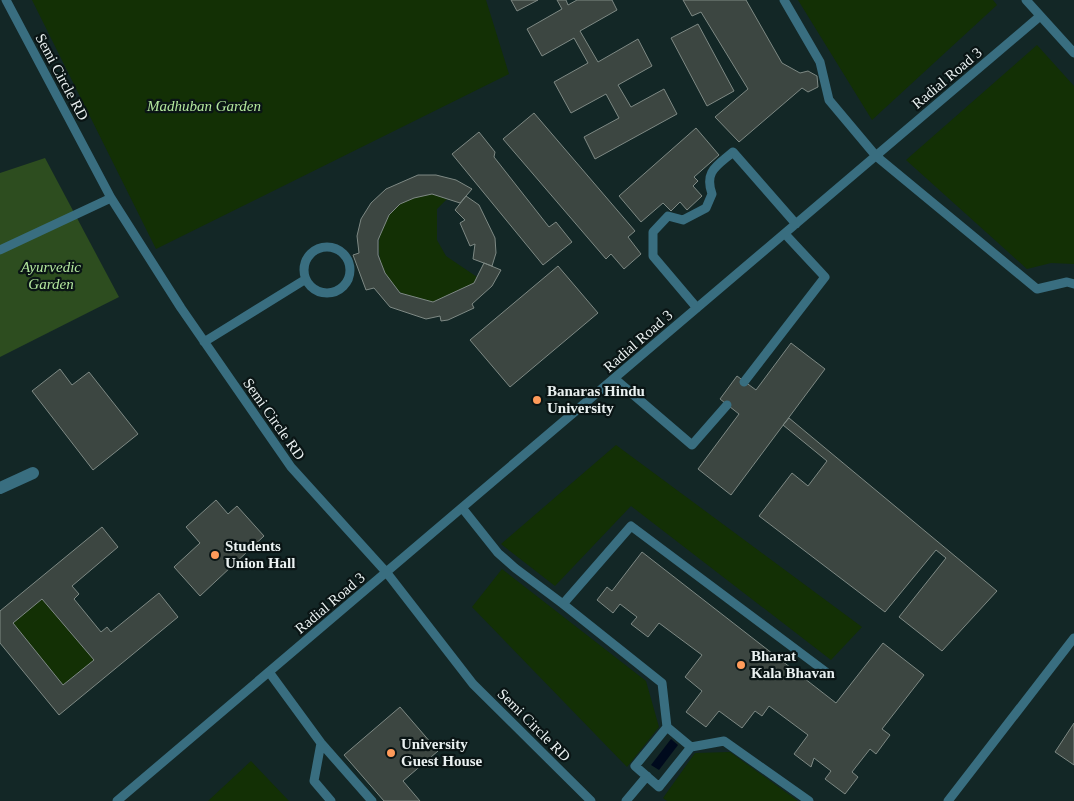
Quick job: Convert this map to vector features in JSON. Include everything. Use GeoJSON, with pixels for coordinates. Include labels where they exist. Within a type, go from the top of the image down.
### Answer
{"type":"FeatureCollection","features":[{"type":"Feature","properties":{"kind":"street"},"geometry":{"type":"LineString","coordinates":[[0,488],[33,473]]}},
{"type":"Feature","properties":{"kind":"lane","name":"Semi Circle RD"},"geometry":{"type":"LineString","coordinates":[[6,0],[112,198],[204,342],[291,468],[387,573],[473,684],[591,801]]}},
{"type":"Feature","properties":{"kind":"lane"},"geometry":{"type":"LineString","coordinates":[[784,0],[820,62],[828,100],[876,156],[1037,289],[1067,282],[1074,284]]}},
{"type":"Feature","properties":{"kind":"lane"},"geometry":{"type":"LineString","coordinates":[[1026,0],[1039,17],[1074,53]]}},
{"type":"Feature","properties":{"kind":"lane","name":"Radial Road 3"},"geometry":{"type":"LineString","coordinates":[[117,801],[463,509],[1039,17]]}},
{"type":"Feature","properties":{"kind":"lane"},"geometry":{"type":"LineString","coordinates":[[698,308],[653,256],[653,232],[668,216],[683,220],[706,208],[712,194],[708,182],[711,170],[733,152],[796,224]]}},
{"type":"Feature","properties":{"kind":"lane"},"geometry":{"type":"LineString","coordinates":[[0,250],[112,198]]}},
{"type":"Feature","properties":{"kind":"lane"},"geometry":{"type":"LineString","coordinates":[[744,382],[825,277],[785,234]]}},
{"type":"Feature","properties":{"kind":"lane"},"geometry":{"type":"LineString","coordinates":[[322,248],[337,249],[348,261],[349,276],[342,288],[336,291],[322,292],[310,285],[306,279],[305,263],[315,251],[322,248]]}},
{"type":"Feature","properties":{"kind":"lane"},"geometry":{"type":"LineString","coordinates":[[204,342],[306,279]]}},
{"type":"Feature","properties":{"kind":"lane"},"geometry":{"type":"LineString","coordinates":[[615,379],[692,445],[727,404]]}},
{"type":"Feature","properties":{"kind":"lane"},"geometry":{"type":"LineString","coordinates":[[463,509],[498,553],[515,568],[662,683],[666,727],[635,766],[660,787],[691,747],[724,741],[809,801]]}},
{"type":"Feature","properties":{"kind":"lane"},"geometry":{"type":"LineString","coordinates":[[563,604],[631,526],[826,672]]}},
{"type":"Feature","properties":{"kind":"lane"},"geometry":{"type":"LineString","coordinates":[[948,801],[1074,638]]}},
{"type":"Feature","properties":{"kind":"lane"},"geometry":{"type":"LineString","coordinates":[[269,672],[321,743],[372,801]]}},
{"type":"Feature","properties":{"kind":"lane"},"geometry":{"type":"LineString","coordinates":[[666,727],[691,747]]}},
{"type":"Feature","properties":{"kind":"lane"},"geometry":{"type":"LineString","coordinates":[[321,743],[314,781],[331,801]]}},
{"type":"Feature","properties":{"kind":"lane"},"geometry":{"type":"LineString","coordinates":[[626,801],[647,776]]}},
{"type":"Feature","properties":{"kind":"shaded area","name":"Banaras Hindu University"},"geometry":{"type":"Polygon","coordinates":[[[0,0],[1074,0],[1074,801],[0,801],[0,0]]]}},
{"type":"Feature","properties":{"kind":"green space","name":"Madhuban Garden"},"geometry":{"type":"Polygon","coordinates":[[[32,0],[486,0],[509,74],[156,249],[32,0]]]}},
{"type":"Feature","properties":{"kind":"green space"},"geometry":{"type":"Polygon","coordinates":[[[798,0],[993,0],[997,5],[872,120],[798,0]]]}},
{"type":"Feature","properties":{"kind":"green space"},"geometry":{"type":"Polygon","coordinates":[[[1037,45],[1074,86],[1074,264],[1051,263],[1027,269],[906,160],[1037,45]]]}},
{"type":"Feature","properties":{"kind":"green space","name":"Ayurvedic Garden"},"geometry":{"type":"Polygon","coordinates":[[[45,158],[119,297],[0,357],[0,173],[45,158]]]}},
{"type":"Feature","properties":{"kind":"green space"},"geometry":{"type":"Polygon","coordinates":[[[432,194],[447,199],[437,209],[437,240],[446,256],[477,277],[474,283],[433,302],[403,294],[391,283],[380,261],[379,248],[380,236],[390,214],[406,201],[432,194]]]}},
{"type":"Feature","properties":{"kind":"green space"},"geometry":{"type":"Polygon","coordinates":[[[616,445],[862,627],[831,660],[631,506],[555,586],[501,544],[616,445]]]}},
{"type":"Feature","properties":{"kind":"green space"},"geometry":{"type":"Polygon","coordinates":[[[502,569],[646,681],[659,727],[627,767],[472,607],[502,569]]]}},
{"type":"Feature","properties":{"kind":"green space"},"geometry":{"type":"Polygon","coordinates":[[[42,599],[94,660],[63,685],[13,623],[42,599]]]}},
{"type":"Feature","properties":{"kind":"green space"},"geometry":{"type":"Polygon","coordinates":[[[730,752],[798,801],[667,801],[663,798],[695,753],[730,752]]]}},
{"type":"Feature","properties":{"kind":"green space"},"geometry":{"type":"Polygon","coordinates":[[[251,761],[289,801],[208,801],[251,761]]]}},
{"type":"Feature","properties":{"kind":"water"},"geometry":{"type":"Polygon","coordinates":[[[671,739],[678,745],[659,770],[651,765],[671,739]]]}},
{"type":"Feature","properties":{"kind":"building"},"geometry":{"type":"Polygon","coordinates":[[[511,0],[538,0],[517,11],[511,0]]]}},
{"type":"Feature","properties":{"kind":"building"},"geometry":{"type":"Polygon","coordinates":[[[557,0],[566,0],[568,5],[577,0],[612,0],[617,10],[580,31],[598,62],[638,39],[652,66],[618,85],[631,107],[664,89],[677,114],[595,159],[584,137],[619,118],[606,94],[571,113],[554,82],[588,63],[574,38],[542,56],[527,29],[562,9],[557,0]]]}},
{"type":"Feature","properties":{"kind":"building"},"geometry":{"type":"Polygon","coordinates":[[[683,0],[746,0],[782,63],[800,73],[808,71],[817,76],[818,87],[808,92],[802,88],[739,142],[715,117],[748,89],[701,12],[692,16],[683,0]]]}},
{"type":"Feature","properties":{"kind":"building"},"geometry":{"type":"Polygon","coordinates":[[[698,24],[734,91],[707,106],[671,38],[698,24]]]}},
{"type":"Feature","properties":{"kind":"building"},"geometry":{"type":"Polygon","coordinates":[[[534,113],[635,231],[628,237],[641,254],[624,269],[611,254],[606,259],[503,139],[534,113]]]}},
{"type":"Feature","properties":{"kind":"building"},"geometry":{"type":"Polygon","coordinates":[[[696,128],[719,155],[694,177],[698,181],[693,186],[702,196],[687,210],[680,202],[671,211],[663,203],[641,222],[619,196],[696,128]]]}},
{"type":"Feature","properties":{"kind":"building"},"geometry":{"type":"Polygon","coordinates":[[[479,132],[495,152],[494,157],[549,227],[556,222],[572,242],[543,265],[452,154],[479,132]]]}},
{"type":"Feature","properties":{"kind":"building"},"geometry":{"type":"Polygon","coordinates":[[[418,175],[436,175],[456,180],[472,189],[460,203],[432,194],[414,198],[400,204],[389,215],[378,240],[378,255],[385,273],[400,293],[433,302],[474,283],[484,263],[501,270],[492,286],[472,304],[474,308],[448,320],[441,321],[440,316],[426,319],[390,307],[374,288],[366,290],[353,255],[359,253],[357,236],[361,219],[371,203],[386,189],[418,175]]]}},
{"type":"Feature","properties":{"kind":"building"},"geometry":{"type":"Polygon","coordinates":[[[466,196],[479,205],[495,238],[496,253],[492,266],[473,259],[475,244],[470,246],[460,223],[465,220],[455,210],[466,196]]]}},
{"type":"Feature","properties":{"kind":"building"},"geometry":{"type":"Polygon","coordinates":[[[558,266],[598,313],[510,387],[470,340],[558,266]]]}},
{"type":"Feature","properties":{"kind":"building"},"geometry":{"type":"Polygon","coordinates":[[[791,343],[825,369],[731,495],[698,469],[739,414],[720,399],[737,376],[756,390],[791,343]]]}},
{"type":"Feature","properties":{"kind":"building"},"geometry":{"type":"Polygon","coordinates":[[[60,369],[72,385],[89,372],[138,434],[93,470],[32,391],[60,369]]]}},
{"type":"Feature","properties":{"kind":"building"},"geometry":{"type":"Polygon","coordinates":[[[789,418],[997,591],[942,651],[899,617],[946,558],[936,550],[885,612],[759,516],[792,473],[808,486],[827,461],[783,425],[789,418]]]}},
{"type":"Feature","properties":{"kind":"building","name":"Students Union Hall"},"geometry":{"type":"Polygon","coordinates":[[[216,500],[228,514],[237,506],[264,536],[200,596],[174,567],[200,543],[186,527],[216,500]]]}},
{"type":"Feature","properties":{"kind":"building"},"geometry":{"type":"Polygon","coordinates":[[[102,527],[118,547],[72,586],[79,594],[74,599],[101,632],[107,627],[111,632],[159,593],[178,617],[59,715],[0,643],[0,611],[102,527]],[[42,599],[13,623],[63,685],[94,660],[42,599]]]}},
{"type":"Feature","properties":{"kind":"building","name":"Bharat Kala Bhavan"},"geometry":{"type":"Polygon","coordinates":[[[642,552],[836,703],[883,643],[924,675],[882,729],[890,735],[876,754],[870,749],[852,772],[858,777],[845,794],[825,779],[831,771],[814,758],[811,767],[794,754],[808,735],[769,706],[762,716],[755,711],[742,728],[719,711],[706,727],[686,712],[702,691],[685,677],[702,655],[659,623],[648,637],[631,624],[637,617],[620,604],[613,613],[597,600],[607,587],[612,591],[642,552]]]}},
{"type":"Feature","properties":{"kind":"building","name":"University Guest House"},"geometry":{"type":"Polygon","coordinates":[[[400,707],[438,751],[403,781],[420,801],[384,801],[344,755],[400,707]]]}},
{"type":"Feature","properties":{"kind":"building"},"geometry":{"type":"Polygon","coordinates":[[[1074,723],[1074,765],[1055,752],[1074,723]]]}},
{"type":"Feature","properties":{"kind":"place","name":"Banaras Hindu University"},"geometry":{"type":"Point","coordinates":[537,400]}},
{"type":"Feature","properties":{"kind":"place","name":"Students Union Hall"},"geometry":{"type":"Point","coordinates":[215,555]}},
{"type":"Feature","properties":{"kind":"place","name":"Bharat Kala Bhavan"},"geometry":{"type":"Point","coordinates":[741,665]}},
{"type":"Feature","properties":{"kind":"place","name":"University Guest House"},"geometry":{"type":"Point","coordinates":[391,753]}}]}
